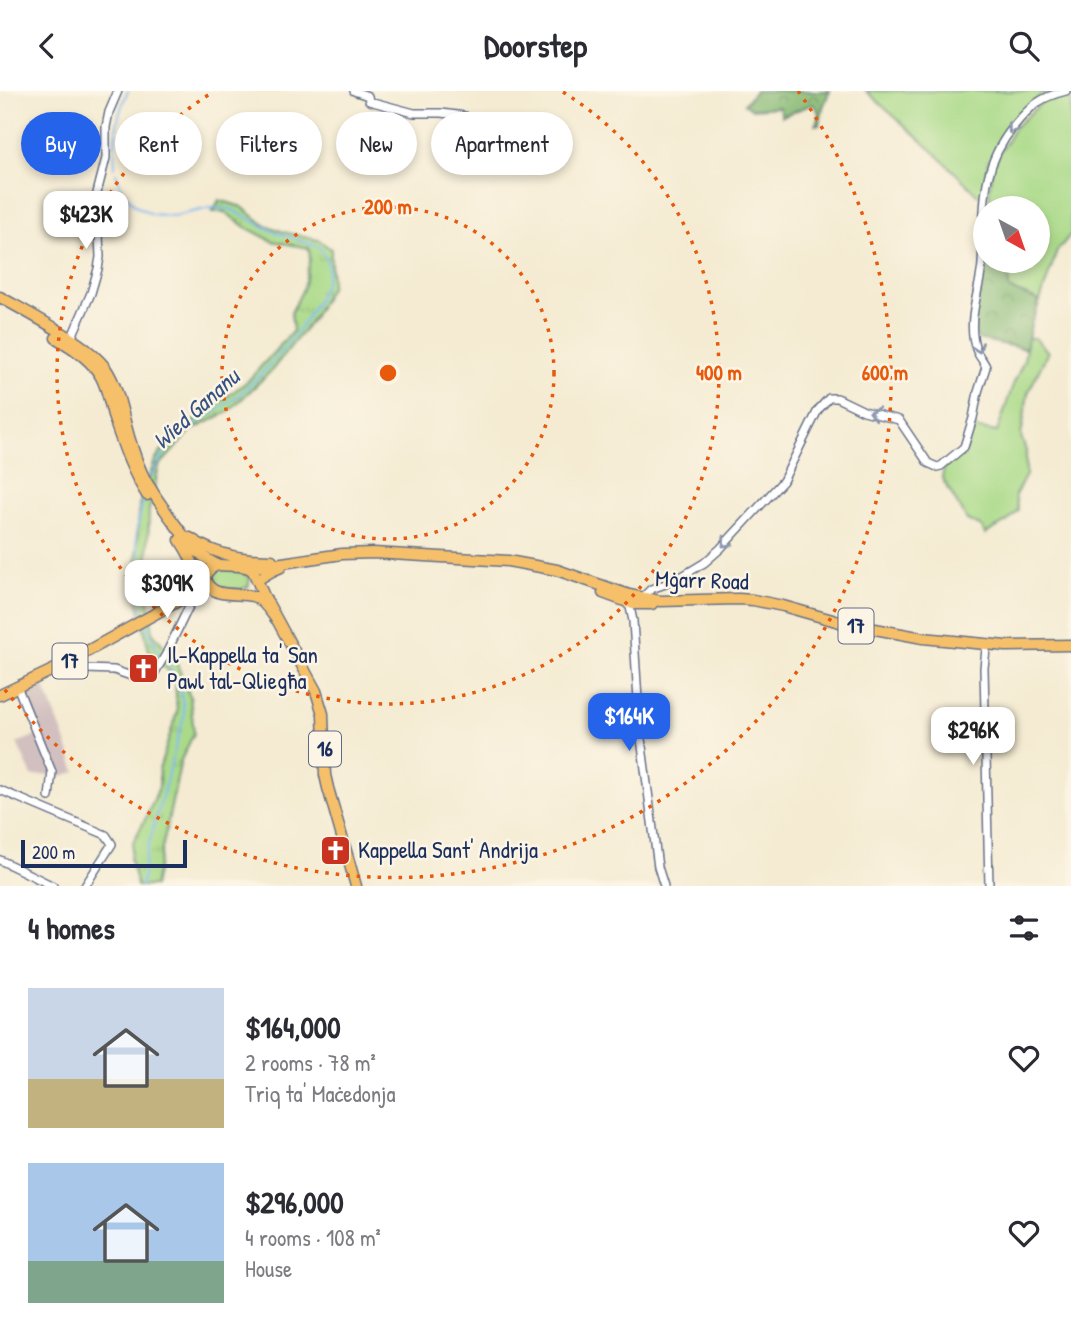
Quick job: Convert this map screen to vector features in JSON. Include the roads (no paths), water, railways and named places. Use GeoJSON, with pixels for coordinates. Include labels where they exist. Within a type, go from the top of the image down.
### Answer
{"type":"FeatureCollection","features":[{"type":"Feature","properties":{"kind":"main road"},"geometry":{"type":"LineString","coordinates":[[0,297],[71,339],[94,356],[108,371],[115,385],[146,487],[196,551],[217,565],[205,577]]}},
{"type":"Feature","properties":{"kind":"main road"},"geometry":{"type":"LineString","coordinates":[[0,303],[68,345],[96,370],[106,388],[125,452],[193,565],[194,576],[190,585],[158,612]]}},
{"type":"Feature","properties":{"kind":"main road"},"geometry":{"type":"LineString","coordinates":[[171,519],[201,545],[214,552],[237,557],[281,560],[342,554]]}},
{"type":"Feature","properties":{"kind":"main road"},"geometry":{"type":"LineString","coordinates":[[175,532],[193,554],[208,585],[215,591],[249,596],[256,590],[258,582]]}},
{"type":"Feature","properties":{"kind":"main road","name":"Mġarr Road"},"geometry":{"type":"LineString","coordinates":[[217,565],[249,568],[342,554],[388,553],[526,563],[557,570],[641,600],[753,600],[884,632],[965,643],[1071,647]]}},
{"type":"Feature","properties":{"kind":"main road","name":"Mġarr Road"},"geometry":{"type":"LineString","coordinates":[[258,582],[281,567],[374,557],[508,566],[555,574],[633,604],[641,600],[753,604],[886,637],[986,649],[1071,647]]}},
{"type":"Feature","properties":{"kind":"main road"},"geometry":{"type":"LineString","coordinates":[[276,619],[268,594],[268,581],[279,571],[304,564]]}},
{"type":"Feature","properties":{"kind":"main road","name":"16"},"geometry":{"type":"LineString","coordinates":[[249,568],[316,691],[325,732],[325,775],[356,886]]}},
{"type":"Feature","properties":{"kind":"main road","name":"17"},"geometry":{"type":"LineString","coordinates":[[192,596],[205,577]]}},
{"type":"Feature","properties":{"kind":"main road","name":"17"},"geometry":{"type":"LineString","coordinates":[[0,695],[57,668],[158,612],[200,593],[215,591]]}},
{"type":"Feature","properties":{"kind":"main road","name":"16"},"geometry":{"type":"LineString","coordinates":[[249,596],[259,599],[276,619]]}},
{"type":"Feature","properties":{"kind":"street"},"geometry":{"type":"LineString","coordinates":[[71,339],[98,269],[100,257],[97,197],[106,154],[106,127],[118,91]]}},
{"type":"Feature","properties":{"kind":"street"},"geometry":{"type":"LineString","coordinates":[[631,612],[651,589],[674,581],[704,563],[783,481],[818,409],[829,398],[837,398],[860,410],[899,420],[931,465],[941,466],[963,449],[986,367],[975,346],[973,316],[982,269],[984,204],[990,166],[1001,144],[1021,118],[1047,96],[1066,91]]}},
{"type":"Feature","properties":{"kind":"street"},"geometry":{"type":"LineString","coordinates":[[354,92],[368,96],[369,101],[414,113],[431,113]]}},
{"type":"Feature","properties":{"kind":"street"},"geometry":{"type":"LineString","coordinates":[[57,668],[114,670],[131,676],[154,674],[192,596]]}},
{"type":"Feature","properties":{"kind":"street"},"geometry":{"type":"LineString","coordinates":[[626,602],[633,621],[640,731],[658,867],[664,886]]}},
{"type":"Feature","properties":{"kind":"street"},"geometry":{"type":"LineString","coordinates":[[986,649],[984,668],[989,886]]}},
{"type":"Feature","properties":{"kind":"street"},"geometry":{"type":"LineString","coordinates":[[17,686],[52,772],[49,797]]}},
{"type":"Feature","properties":{"kind":"street"},"geometry":{"type":"LineString","coordinates":[[0,790],[106,835],[112,844],[85,886]]}},
{"type":"Feature","properties":{"kind":"street"},"geometry":{"type":"LineString","coordinates":[[0,860],[52,886]]}},
{"type":"Feature","properties":{"kind":"waterway"},"geometry":{"type":"LineString","coordinates":[[120,112],[128,91]]}},
{"type":"Feature","properties":{"kind":"waterway","name":"Wied Gananu"},"geometry":{"type":"LineString","coordinates":[[117,175],[123,192],[136,206],[151,214],[174,216],[210,208],[231,209],[274,232],[319,247],[327,261],[327,276],[320,294],[310,313],[281,352],[240,394],[178,438],[162,457],[151,478]]}},
{"type":"Feature","properties":{"kind":"waterway","name":"Wied Gananu"},"geometry":{"type":"LineString","coordinates":[[143,617],[141,604],[144,562],[137,547],[136,533],[144,496]]}},
{"type":"Feature","properties":{"kind":"waterway","name":"Wied Gananu"},"geometry":{"type":"LineString","coordinates":[[145,622],[161,655]]}},
{"type":"Feature","properties":{"kind":"waterway","name":"Wied Gananu"},"geometry":{"type":"LineString","coordinates":[[141,886],[147,851],[184,716],[179,686],[165,659]]}},
{"type":"Feature","properties":{"kind":"place","name":"Il-Kappella ta' San Pawl tal-Qliegħa"},"geometry":{"type":"Point","coordinates":[144,668]}},
{"type":"Feature","properties":{"kind":"place","name":"Kappella Sant' Andrija"},"geometry":{"type":"Point","coordinates":[335,850]}}]}
